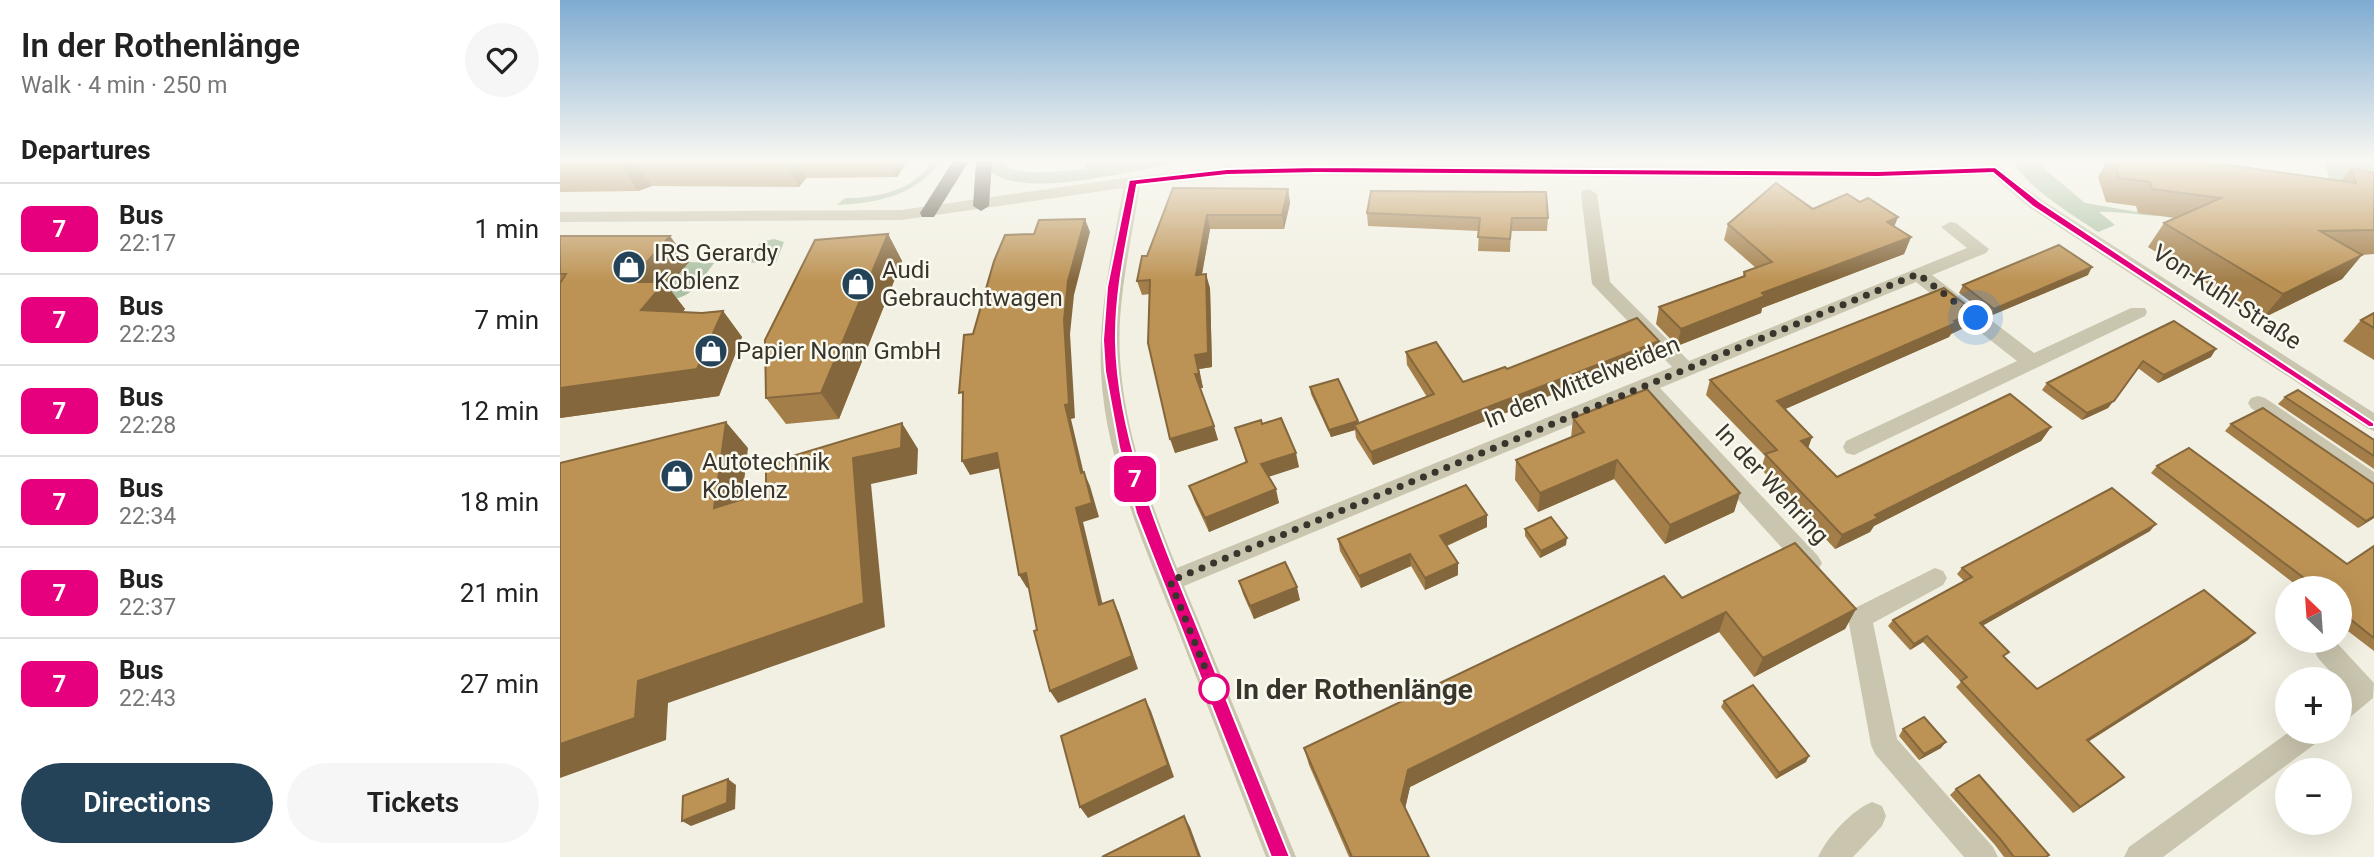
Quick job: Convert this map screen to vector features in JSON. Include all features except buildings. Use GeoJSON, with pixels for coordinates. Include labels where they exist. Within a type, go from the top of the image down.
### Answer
{"type":"FeatureCollection","features":[{"type":"Feature","properties":{"kind":"highway"},"geometry":{"type":"LineString","coordinates":[[928,213],[936,201]]}},
{"type":"Feature","properties":{"kind":"highway"},"geometry":{"type":"LineString","coordinates":[[981,201],[981,206]]}},
{"type":"Feature","properties":{"kind":"street"},"geometry":{"type":"LineString","coordinates":[[560,217],[852,218],[928,213],[1013,201]]}},
{"type":"Feature","properties":{"kind":"street"},"geometry":{"type":"LineString","coordinates":[[1129,201],[1113,287],[1110,340],[1111,371],[1126,447],[1144,513],[1281,857]]}},
{"type":"Feature","properties":{"kind":"street"},"geometry":{"type":"LineString","coordinates":[[1590,201],[1601,284],[1685,369]]}},
{"type":"Feature","properties":{"kind":"street","name":"Von-Kuhl-Straße"},"geometry":{"type":"LineString","coordinates":[[2033,201],[2374,423]]}},
{"type":"Feature","properties":{"kind":"street","name":"In den Mittelweiden"},"geometry":{"type":"LineString","coordinates":[[1170,581],[1980,248],[1950,227]]}},
{"type":"Feature","properties":{"kind":"street"},"geometry":{"type":"LineString","coordinates":[[1918,274],[2033,363]]}},
{"type":"Feature","properties":{"kind":"street"},"geometry":{"type":"LineString","coordinates":[[1854,447],[2138,312]]}},
{"type":"Feature","properties":{"kind":"street","name":"In der Wehring"},"geometry":{"type":"LineString","coordinates":[[1645,385],[1823,577]]}},
{"type":"Feature","properties":{"kind":"street"},"geometry":{"type":"LineString","coordinates":[[2258,403],[2374,484]]}},
{"type":"Feature","properties":{"kind":"street"},"geometry":{"type":"LineString","coordinates":[[1860,618],[1935,579]]}},
{"type":"Feature","properties":{"kind":"street"},"geometry":{"type":"LineString","coordinates":[[1842,597],[1860,618],[1885,744],[1983,857]]}},
{"type":"Feature","properties":{"kind":"street"},"geometry":{"type":"LineString","coordinates":[[2330,653],[2343,667]]}},
{"type":"Feature","properties":{"kind":"street"},"geometry":{"type":"LineString","coordinates":[[2352,677],[2364,690],[2352,700]]}},
{"type":"Feature","properties":{"kind":"street"},"geometry":{"type":"LineString","coordinates":[[2139,857],[2294,744]]}},
{"type":"Feature","properties":{"kind":"street"},"geometry":{"type":"LineString","coordinates":[[1833,857],[1872,816]]}},
{"type":"Feature","properties":{"kind":"green space"},"geometry":{"type":"Polygon","coordinates":[[[842,201],[871,201],[866,202],[837,205],[842,201]]]}},
{"type":"Feature","properties":{"kind":"green space"},"geometry":{"type":"Polygon","coordinates":[[[2053,201],[2083,201],[2161,216],[2099,212],[2115,225],[2098,232],[2053,201]]]}},
{"type":"Feature","properties":{"kind":"green space"},"geometry":{"type":"Polygon","coordinates":[[[774,239],[784,242],[776,262],[743,263],[761,242],[774,239]]]}},
{"type":"Feature","properties":{"kind":"green space"},"geometry":{"type":"Polygon","coordinates":[[[689,262],[714,263],[697,286],[685,295],[657,300],[689,262]]]}},
{"type":"Feature","properties":{"kind":"bus line","name":"7"},"geometry":{"type":"LineString","coordinates":[[1130,201],[1113,287],[1110,340],[1111,371],[1126,447],[1144,513],[1281,857]]}},
{"type":"Feature","properties":{"kind":"bus line","name":"7"},"geometry":{"type":"LineString","coordinates":[[2032,201],[2374,423]]}},
{"type":"Feature","properties":{"kind":"place","name":"IRS Gerardy Koblenz"},"geometry":{"type":"Point","coordinates":[629,267]}},
{"type":"Feature","properties":{"kind":"place","name":"Audi Gebrauchtwagen"},"geometry":{"type":"Point","coordinates":[858,284]}},
{"type":"Feature","properties":{"kind":"place","name":"Papier Nonn GmbH"},"geometry":{"type":"Point","coordinates":[711,351]}},
{"type":"Feature","properties":{"kind":"place","name":"Autotechnik Koblenz"},"geometry":{"type":"Point","coordinates":[677,476]}},
{"type":"Feature","properties":{"kind":"place","name":"In der Rothenlänge"},"geometry":{"type":"Point","coordinates":[1214,689]}},
{"type":"Feature","properties":{"kind":"route"},"geometry":{"type":"LineString","coordinates":[[1214,689],[1216,695],[1170,581],[1918,274],[1976,318]]}}]}
